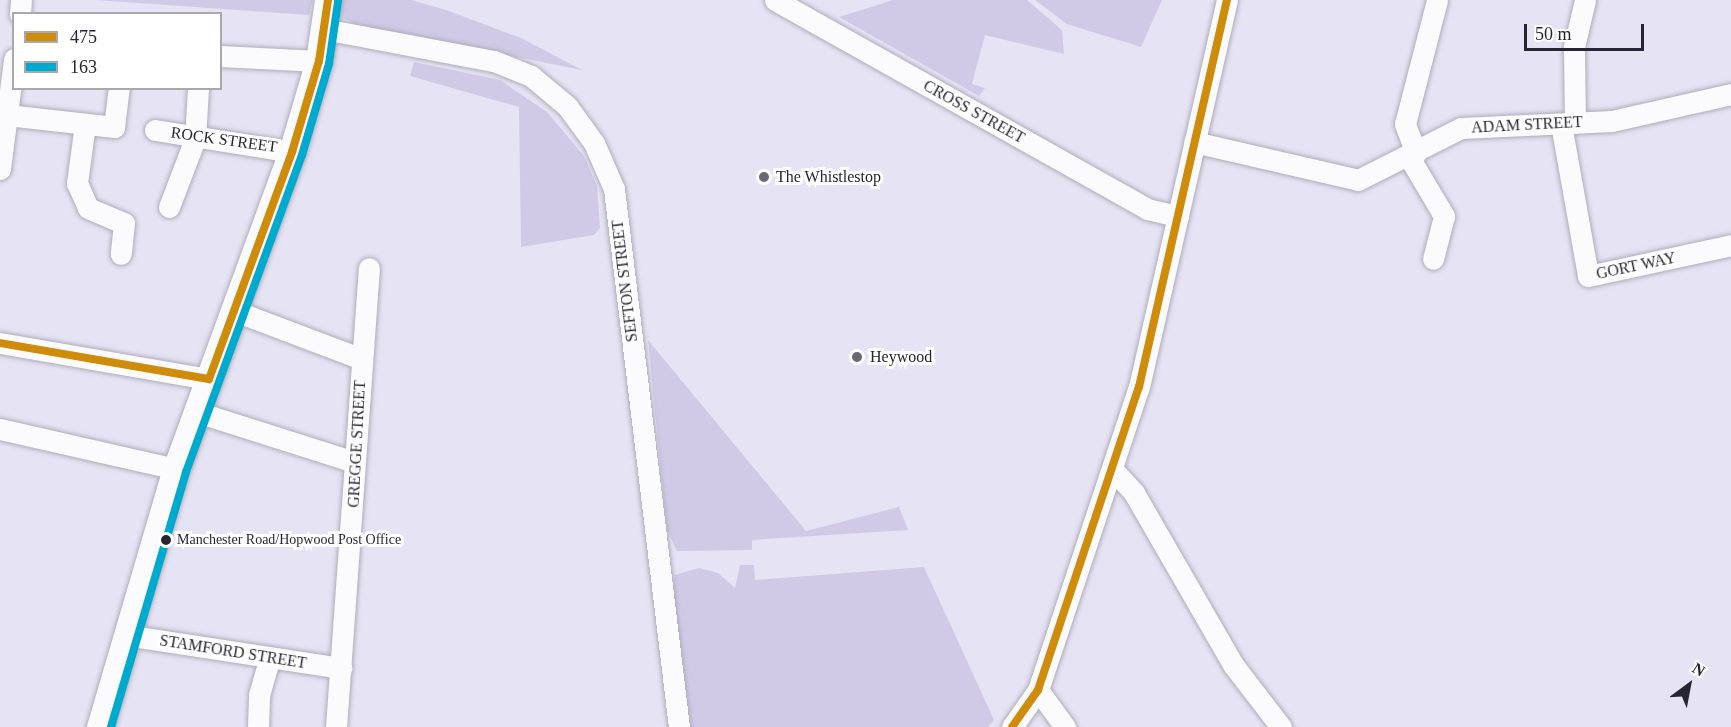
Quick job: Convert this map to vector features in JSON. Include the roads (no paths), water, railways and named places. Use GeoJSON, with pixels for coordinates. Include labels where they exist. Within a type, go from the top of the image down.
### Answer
{"type":"FeatureCollection","features":[{"type":"Feature","properties":{"kind":"main road"},"geometry":{"type":"LineString","coordinates":[[100,727],[125,634],[176,470],[292,152],[320,61],[326,12]]}},
{"type":"Feature","properties":{"kind":"street","name":"CROSS STREET"},"geometry":{"type":"LineString","coordinates":[[775,0],[1138,204],[1178,216]]}},
{"type":"Feature","properties":{"kind":"street"},"geometry":{"type":"LineString","coordinates":[[1012,727],[1038,690],[1139,387],[1227,0]]}},
{"type":"Feature","properties":{"kind":"street"},"geometry":{"type":"LineString","coordinates":[[1433,259],[1444,216],[1412,155],[1405,124],[1437,0]]}},
{"type":"Feature","properties":{"kind":"street"},"geometry":{"type":"LineString","coordinates":[[1568,123],[1574,47],[1585,0]]}},
{"type":"Feature","properties":{"kind":"street","name":"SEFTON STREET"},"geometry":{"type":"LineString","coordinates":[[326,12],[494,61],[531,76],[567,106],[594,143],[614,189],[679,727]]}},
{"type":"Feature","properties":{"kind":"street"},"geometry":{"type":"LineString","coordinates":[[222,56],[320,61]]}},
{"type":"Feature","properties":{"kind":"street"},"geometry":{"type":"LineString","coordinates":[[0,169],[9,65]]}},
{"type":"Feature","properties":{"kind":"street"},"geometry":{"type":"LineString","coordinates":[[6,115],[121,128],[119,90]]}},
{"type":"Feature","properties":{"kind":"street"},"geometry":{"type":"LineString","coordinates":[[169,207],[195,139],[198,90]]}},
{"type":"Feature","properties":{"kind":"street","name":"ADAM STREET"},"geometry":{"type":"LineString","coordinates":[[1194,142],[1358,180],[1412,155],[1461,128],[1612,121],[1731,94]]}},
{"type":"Feature","properties":{"kind":"street","name":"GORT WAY"},"geometry":{"type":"LineString","coordinates":[[1568,123],[1588,276],[1731,245]]}},
{"type":"Feature","properties":{"kind":"street"},"geometry":{"type":"LineString","coordinates":[[85,124],[77,183],[88,208],[124,223],[120,254]]}},
{"type":"Feature","properties":{"kind":"street","name":"ROCK STREET"},"geometry":{"type":"LineString","coordinates":[[155,130],[195,139],[292,152]]}},
{"type":"Feature","properties":{"kind":"street","name":"GREGGE STREET"},"geometry":{"type":"LineString","coordinates":[[336,727],[369,268]]}},
{"type":"Feature","properties":{"kind":"street"},"geometry":{"type":"LineString","coordinates":[[235,311],[362,358]]}},
{"type":"Feature","properties":{"kind":"street"},"geometry":{"type":"LineString","coordinates":[[0,343],[209,379]]}},
{"type":"Feature","properties":{"kind":"street"},"geometry":{"type":"LineString","coordinates":[[197,411],[355,462]]}},
{"type":"Feature","properties":{"kind":"street"},"geometry":{"type":"LineString","coordinates":[[0,429],[176,470]]}},
{"type":"Feature","properties":{"kind":"street"},"geometry":{"type":"LineString","coordinates":[[1112,469],[1134,493],[1234,666],[1281,727]]}},
{"type":"Feature","properties":{"kind":"street","name":"STAMFORD STREET"},"geometry":{"type":"LineString","coordinates":[[125,634],[268,660],[341,668]]}},
{"type":"Feature","properties":{"kind":"street"},"geometry":{"type":"LineString","coordinates":[[258,727],[259,695],[268,660]]}},
{"type":"Feature","properties":{"kind":"street"},"geometry":{"type":"LineString","coordinates":[[1038,690],[1065,727]]}},
{"type":"Feature","properties":{"kind":"place","name":"The Whistlestop"},"geometry":{"type":"Point","coordinates":[764,177]}},
{"type":"Feature","properties":{"kind":"place","name":"Heywood"},"geometry":{"type":"Point","coordinates":[857,357]}},
{"type":"Feature","properties":{"kind":"place","name":"Manchester Road/Hopwood Post Office"},"geometry":{"type":"Point","coordinates":[166,540]}}]}
